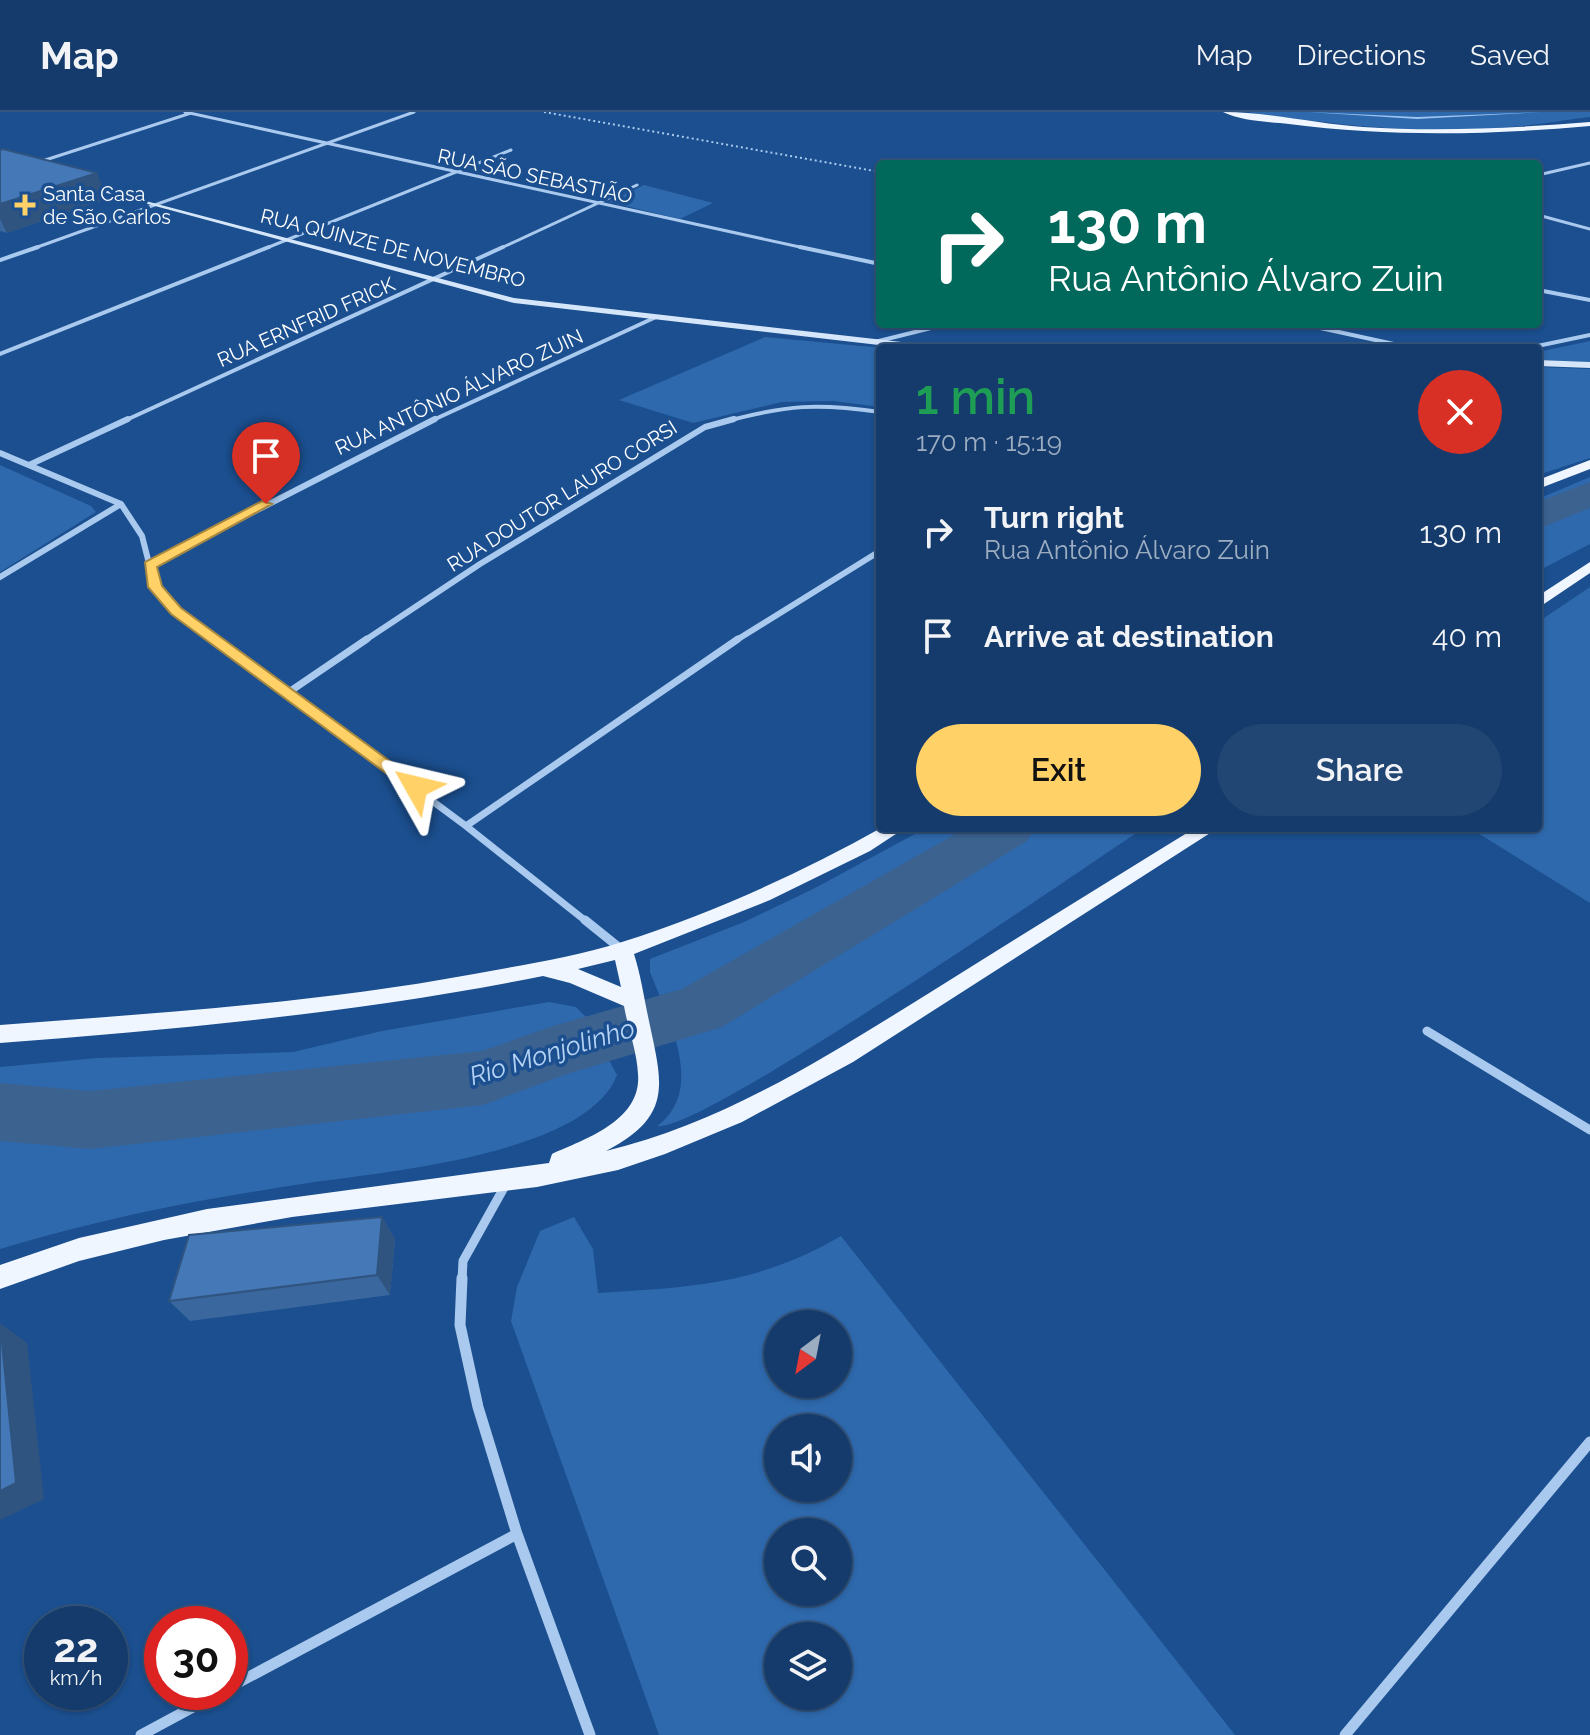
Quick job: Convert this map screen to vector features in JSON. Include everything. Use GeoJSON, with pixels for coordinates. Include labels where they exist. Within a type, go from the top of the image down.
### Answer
{"type":"FeatureCollection","features":[{"type":"Feature","properties":{"kind":"main road"},"geometry":{"type":"LineString","coordinates":[[1227,112],[1386,130],[1496,131],[1588,124]]}},
{"type":"Feature","properties":{"kind":"main road"},"geometry":{"type":"LineString","coordinates":[[26,170],[41,174]]}},
{"type":"Feature","properties":{"kind":"main road","name":"RUA QUINZE DE NOVEMBRO"},"geometry":{"type":"LineString","coordinates":[[71,182],[514,300],[893,344]]}},
{"type":"Feature","properties":{"kind":"main road"},"geometry":{"type":"LineString","coordinates":[[1542,363],[1590,365]]}},
{"type":"Feature","properties":{"kind":"main road"},"geometry":{"type":"LineString","coordinates":[[1542,483],[1590,464]]}},
{"type":"Feature","properties":{"kind":"main road"},"geometry":{"type":"LineString","coordinates":[[1542,600],[1590,566]]}},
{"type":"Feature","properties":{"kind":"main road"},"geometry":{"type":"LineString","coordinates":[[0,1034],[314,1009],[392,999],[544,969],[622,950],[782,887],[888,832]]}},
{"type":"Feature","properties":{"kind":"main road"},"geometry":{"type":"LineString","coordinates":[[0,1277],[45,1259],[178,1227],[329,1201],[508,1181],[657,1147],[757,1103],[849,1054],[1203,832]]}},
{"type":"Feature","properties":{"kind":"main road"},"geometry":{"type":"LineString","coordinates":[[508,1181],[615,1136],[635,1116],[651,1081],[633,983],[622,950]]}},
{"type":"Feature","properties":{"kind":"main road"},"geometry":{"type":"LineString","coordinates":[[544,969],[574,976],[634,1001]]}},
{"type":"Feature","properties":{"kind":"street","name":"RUA SÃO SEBASTIÃO"},"geometry":{"type":"LineString","coordinates":[[185,112],[876,263]]}},
{"type":"Feature","properties":{"kind":"street"},"geometry":{"type":"LineString","coordinates":[[0,260],[414,112]]}},
{"type":"Feature","properties":{"kind":"street"},"geometry":{"type":"LineString","coordinates":[[34,163],[193,113]]}},
{"type":"Feature","properties":{"kind":"street"},"geometry":{"type":"LineString","coordinates":[[0,354],[511,150]]}},
{"type":"Feature","properties":{"kind":"street"},"geometry":{"type":"LineString","coordinates":[[1542,174],[1590,163]]}},
{"type":"Feature","properties":{"kind":"street","name":"RUA ERNFRID FRICK"},"geometry":{"type":"LineString","coordinates":[[29,465],[637,185]]}},
{"type":"Feature","properties":{"kind":"street"},"geometry":{"type":"LineString","coordinates":[[1542,216],[1590,229]]}},
{"type":"Feature","properties":{"kind":"street"},"geometry":{"type":"LineString","coordinates":[[1542,291],[1590,300]]}},
{"type":"Feature","properties":{"kind":"street","name":"RUA ANTÔNIO ÁLVARO ZUIN"},"geometry":{"type":"LineString","coordinates":[[150,565],[414,429],[656,317]]}},
{"type":"Feature","properties":{"kind":"street"},"geometry":{"type":"LineString","coordinates":[[875,342],[931,328]]}},
{"type":"Feature","properties":{"kind":"street"},"geometry":{"type":"LineString","coordinates":[[1320,328],[1394,344]]}},
{"type":"Feature","properties":{"kind":"street"},"geometry":{"type":"LineString","coordinates":[[1542,345],[1590,335]]}},
{"type":"Feature","properties":{"kind":"street","name":"RUA DOUTOR LAURO CORSI"},"geometry":{"type":"LineString","coordinates":[[289,692],[494,555],[705,427],[785,406],[837,406],[876,411]]}},
{"type":"Feature","properties":{"kind":"street"},"geometry":{"type":"LineString","coordinates":[[0,453],[121,504],[142,536],[155,587],[176,611],[466,826],[622,950]]}},
{"type":"Feature","properties":{"kind":"street"},"geometry":{"type":"LineString","coordinates":[[0,577],[121,504]]}},
{"type":"Feature","properties":{"kind":"street"},"geometry":{"type":"LineString","coordinates":[[466,826],[743,636],[876,553]]}},
{"type":"Feature","properties":{"kind":"street"},"geometry":{"type":"LineString","coordinates":[[1427,1031],[1590,1130]]}},
{"type":"Feature","properties":{"kind":"street"},"geometry":{"type":"LineString","coordinates":[[508,1181],[463,1261],[460,1325],[478,1407],[517,1534],[590,1735]]}},
{"type":"Feature","properties":{"kind":"street"},"geometry":{"type":"LineString","coordinates":[[1345,1735],[1590,1442]]}},
{"type":"Feature","properties":{"kind":"street"},"geometry":{"type":"LineString","coordinates":[[248,1677],[517,1534]]}},
{"type":"Feature","properties":{"kind":"street"},"geometry":{"type":"LineString","coordinates":[[141,1735],[188,1710]]}},
{"type":"Feature","properties":{"kind":"path"},"geometry":{"type":"LineString","coordinates":[[544,112],[876,171]]}},
{"type":"Feature","properties":{"kind":"shaded area"},"geometry":{"type":"Polygon","coordinates":[[[1247,112],[1590,112],[1590,117],[1521,126],[1445,130],[1345,124],[1247,112]]]}},
{"type":"Feature","properties":{"kind":"shaded area"},"geometry":{"type":"Polygon","coordinates":[[[644,185],[713,203],[680,219],[609,202],[644,185]]]}},
{"type":"Feature","properties":{"kind":"shaded area"},"geometry":{"type":"Polygon","coordinates":[[[765,337],[876,347],[876,406],[833,401],[782,402],[693,423],[619,400],[765,337]]]}},
{"type":"Feature","properties":{"kind":"shaded area"},"geometry":{"type":"Polygon","coordinates":[[[1590,341],[1590,362],[1542,360],[1542,351],[1590,341]]]}},
{"type":"Feature","properties":{"kind":"shaded area"},"geometry":{"type":"Polygon","coordinates":[[[1542,367],[1590,369],[1590,458],[1542,474],[1542,367]]]}},
{"type":"Feature","properties":{"kind":"shaded area"},"geometry":{"type":"Polygon","coordinates":[[[0,465],[91,506],[96,512],[0,572],[0,465]]]}},
{"type":"Feature","properties":{"kind":"shaded area"},"geometry":{"type":"Polygon","coordinates":[[[1590,477],[1590,544],[1542,569],[1542,497],[1590,477]]]}},
{"type":"Feature","properties":{"kind":"shaded area"},"geometry":{"type":"Polygon","coordinates":[[[1590,587],[1590,903],[1476,832],[1542,832],[1542,619],[1590,587]]]}},
{"type":"Feature","properties":{"kind":"shaded area"},"geometry":{"type":"Polygon","coordinates":[[[919,832],[1138,832],[813,1046],[742,1089],[687,1117],[657,1126],[672,1111],[679,1093],[681,1073],[679,1052],[650,972],[650,959],[744,922],[919,832]]]}},
{"type":"Feature","properties":{"kind":"shaded area"},"geometry":{"type":"Polygon","coordinates":[[[549,1002],[576,1007],[586,1017],[617,1075],[598,1102],[566,1124],[526,1141],[479,1155],[170,1207],[0,1249],[0,1067],[97,1058],[293,1052],[382,1031],[549,1002]]]}},
{"type":"Feature","properties":{"kind":"shaded area"},"geometry":{"type":"Polygon","coordinates":[[[574,1217],[593,1249],[598,1293],[723,1281],[781,1265],[841,1236],[1235,1735],[659,1735],[511,1321],[517,1287],[540,1231],[574,1217]]]}},
{"type":"Feature","properties":{"kind":"building"},"geometry":{"type":"Polygon","coordinates":[[[0,150],[97,173],[0,204],[0,150]]]}},
{"type":"Feature","properties":{"kind":"building"},"geometry":{"type":"Polygon","coordinates":[[[382,1217],[377,1275],[169,1301],[189,1235],[382,1217]]]}},
{"type":"Feature","properties":{"kind":"building"},"geometry":{"type":"Polygon","coordinates":[[[0,1323],[16,1483],[0,1491],[0,1323]]]}},
{"type":"Feature","properties":{"kind":"waterway"},"geometry":{"type":"LineString","coordinates":[[1310,112],[1417,118],[1540,112]]}},
{"type":"Feature","properties":{"kind":"waterway","name":"Rio Monjolinho"},"geometry":{"type":"LineString","coordinates":[[1542,515],[1590,494]]}},
{"type":"Feature","properties":{"kind":"waterway","name":"Rio Monjolinho"},"geometry":{"type":"LineString","coordinates":[[0,1112],[90,1120],[483,1078],[553,1052],[700,1009],[1001,832]]}},
{"type":"Feature","properties":{"kind":"place","name":"Santa Casa de São Carlos"},"geometry":{"type":"Point","coordinates":[25,205]}},
{"type":"Feature","properties":{"kind":"route"},"geometry":{"type":"LineString","coordinates":[[266,504],[150,565],[155,587],[176,611],[416,787]]}}]}
